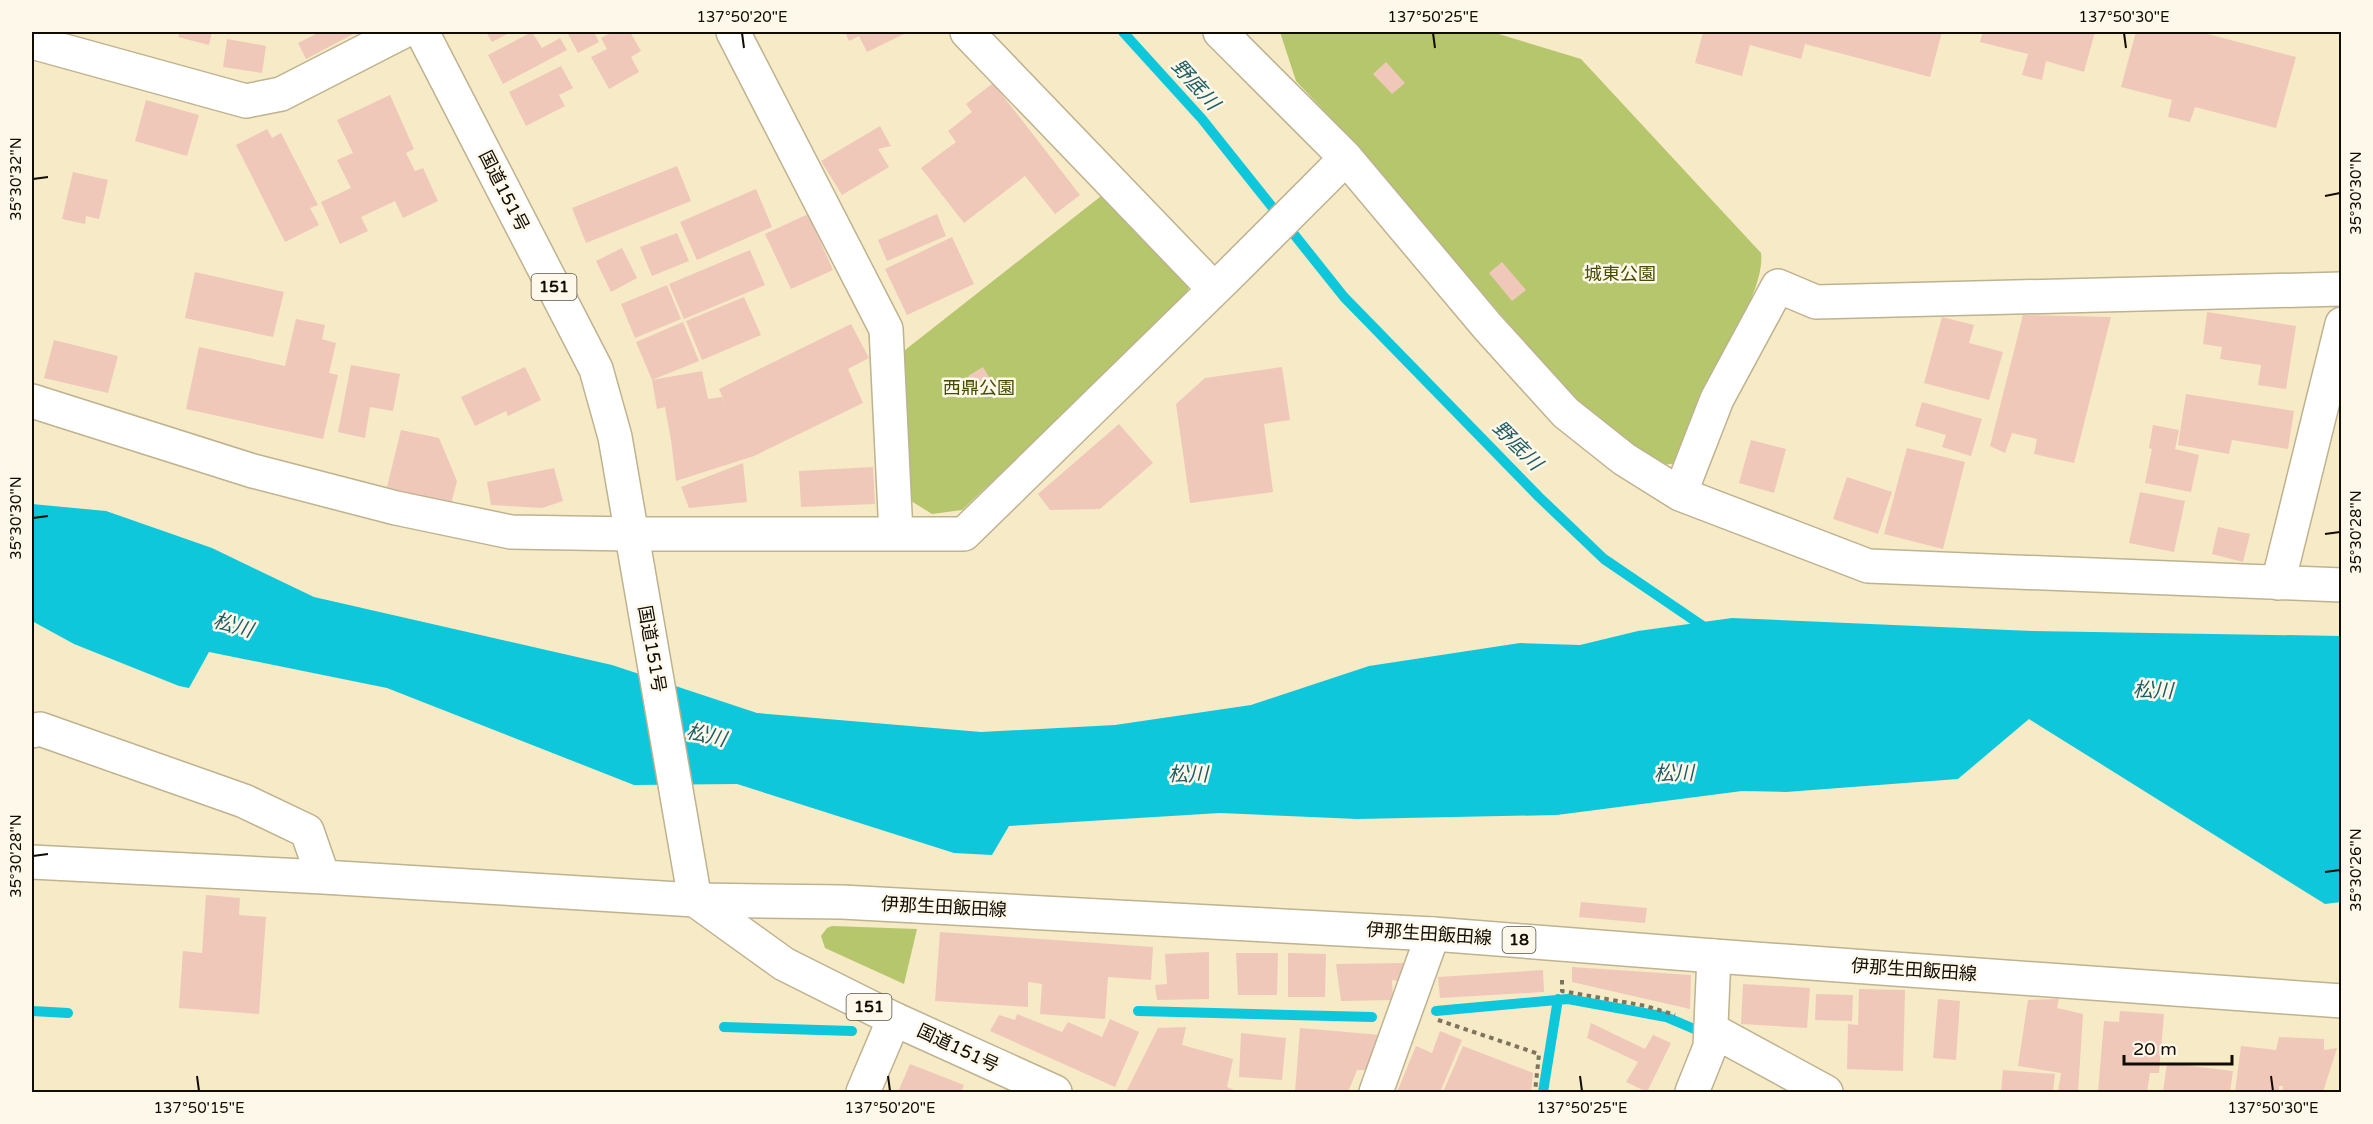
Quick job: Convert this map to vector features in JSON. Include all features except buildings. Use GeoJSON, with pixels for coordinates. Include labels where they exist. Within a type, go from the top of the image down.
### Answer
{"type":"FeatureCollection","features":[{"type":"Feature","properties":{"kind":"main road"},"geometry":{"type":"LineString","coordinates":[[32,42],[246,101],[281,94],[402,32]]}},
{"type":"Feature","properties":{"kind":"main road","name":"国道151号"},"geometry":{"type":"LineString","coordinates":[[422,32],[596,369],[615,437],[695,900],[784,964],[894,1018],[1055,1092]]}},
{"type":"Feature","properties":{"kind":"main road"},"geometry":{"type":"LineString","coordinates":[[733,32],[886,329],[896,534]]}},
{"type":"Feature","properties":{"kind":"main road"},"geometry":{"type":"LineString","coordinates":[[967,32],[1223,280]]}},
{"type":"Feature","properties":{"kind":"main road"},"geometry":{"type":"LineString","coordinates":[[1220,32],[1346,158],[1488,327],[1566,413],[1624,459],[1680,494],[1868,566],[2342,585]]}},
{"type":"Feature","properties":{"kind":"main road"},"geometry":{"type":"LineString","coordinates":[[32,401],[253,471],[396,508],[511,532],[635,547],[896,534],[964,534],[1346,158]]}},
{"type":"Feature","properties":{"kind":"main road"},"geometry":{"type":"LineString","coordinates":[[1680,494],[1717,399],[1778,286],[1816,302],[2342,289]]}},
{"type":"Feature","properties":{"kind":"main road"},"geometry":{"type":"LineString","coordinates":[[2278,583],[2342,324]]}},
{"type":"Feature","properties":{"kind":"main road"},"geometry":{"type":"LineString","coordinates":[[32,731],[40,729],[244,801],[307,831],[323,876]]}},
{"type":"Feature","properties":{"kind":"main road","name":"伊那生田飯田線"},"geometry":{"type":"LineString","coordinates":[[32,862],[323,876],[695,900],[842,902],[1433,934],[2342,1001]]}},
{"type":"Feature","properties":{"kind":"main road"},"geometry":{"type":"LineString","coordinates":[[1376,1092],[1433,934]]}},
{"type":"Feature","properties":{"kind":"main road"},"geometry":{"type":"LineString","coordinates":[[1692,1092],[1710,1047],[1714,956]]}},
{"type":"Feature","properties":{"kind":"main road"},"geometry":{"type":"LineString","coordinates":[[863,1092],[894,1018]]}},
{"type":"Feature","properties":{"kind":"main road"},"geometry":{"type":"LineString","coordinates":[[1712,1030],[1826,1092]]}},
{"type":"Feature","properties":{"kind":"path"},"geometry":{"type":"LineString","coordinates":[[1562,943],[1562,991],[1670,1012],[1712,1030]]}},
{"type":"Feature","properties":{"kind":"path"},"geometry":{"type":"LineString","coordinates":[[1406,1009],[1539,1054],[1535,1092]]}},
{"type":"Feature","properties":{"kind":"green space","name":"城東公園"},"geometry":{"type":"Polygon","coordinates":[[[1280,32],[1492,32],[1581,59],[1761,253],[1756,287],[1700,402],[1679,463],[1662,465],[1622,439],[1573,399],[1355,144],[1296,81],[1280,32]]]}},
{"type":"Feature","properties":{"kind":"green space","name":"西鼎公園"},"geometry":{"type":"Polygon","coordinates":[[[1105,193],[1188,281],[1188,296],[962,510],[932,514],[908,499],[900,354],[1105,193]]]}},
{"type":"Feature","properties":{"kind":"green space"},"geometry":{"type":"Polygon","coordinates":[[[832,926],[917,929],[904,984],[825,948],[821,936],[827,928],[832,926]]]}},
{"type":"Feature","properties":{"kind":"water","name":"松川"},"geometry":{"type":"Polygon","coordinates":[[[32,504],[106,511],[212,548],[314,597],[612,665],[757,713],[981,732],[1115,725],[1251,705],[1369,666],[1520,643],[1580,645],[1638,631],[1732,618],[2032,631],[2341,636],[2341,902],[2325,904],[2029,719],[1958,779],[1786,792],[1742,791],[1557,815],[1357,819],[1220,813],[1009,826],[992,855],[954,853],[737,784],[634,785],[387,688],[209,652],[189,688],[179,686],[74,644],[32,621],[32,504]]]}},
{"type":"Feature","properties":{"kind":"waterway","name":"野底川"},"geometry":{"type":"LineString","coordinates":[[1123,32],[1202,119],[1344,297],[1539,497],[1604,559],[1707,629]]}},
{"type":"Feature","properties":{"kind":"waterway"},"geometry":{"type":"LineString","coordinates":[[1543,1092],[1558,999]]}},
{"type":"Feature","properties":{"kind":"waterway"},"geometry":{"type":"LineString","coordinates":[[1436,1011],[1568,999],[1666,1017],[1699,1031]]}},
{"type":"Feature","properties":{"kind":"waterway"},"geometry":{"type":"LineString","coordinates":[[32,1011],[68,1013]]}},
{"type":"Feature","properties":{"kind":"waterway"},"geometry":{"type":"LineString","coordinates":[[1138,1011],[1372,1017]]}},
{"type":"Feature","properties":{"kind":"waterway"},"geometry":{"type":"LineString","coordinates":[[724,1027],[852,1031]]}}]}
